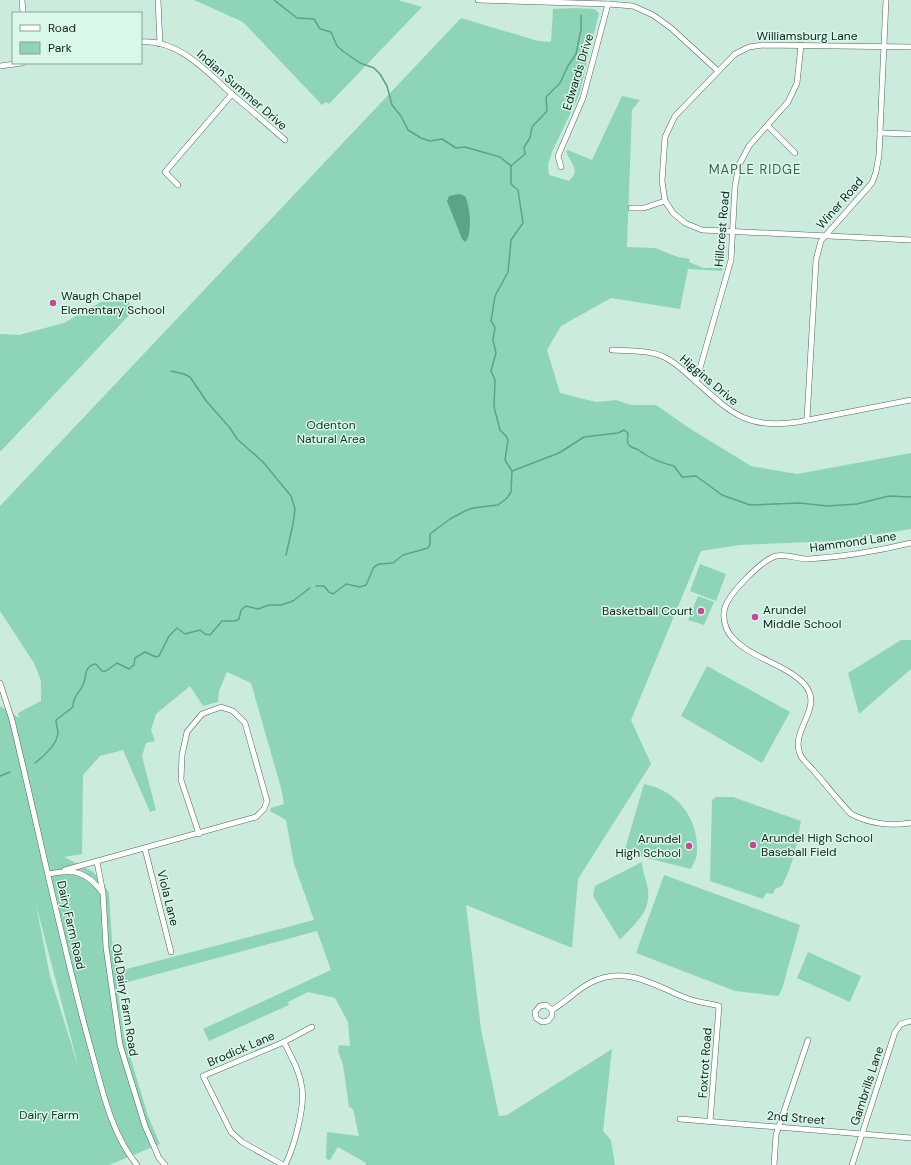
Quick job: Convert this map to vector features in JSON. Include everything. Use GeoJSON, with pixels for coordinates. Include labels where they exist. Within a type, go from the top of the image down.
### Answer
{"type":"FeatureCollection","features":[{"type":"Feature","properties":{"kind":"street"},"geometry":{"type":"LineString","coordinates":[[22,0],[23,12]]}},
{"type":"Feature","properties":{"kind":"street"},"geometry":{"type":"LineString","coordinates":[[158,0],[160,44]]}},
{"type":"Feature","properties":{"kind":"street"},"geometry":{"type":"LineString","coordinates":[[478,0],[633,6],[653,15],[671,28],[718,71]]}},
{"type":"Feature","properties":{"kind":"street","name":"Winer Road"},"geometry":{"type":"LineString","coordinates":[[807,419],[816,260],[821,241],[872,183],[876,172],[885,47],[886,0]]}},
{"type":"Feature","properties":{"kind":"street","name":"Edwards Drive"},"geometry":{"type":"LineString","coordinates":[[560,167],[558,156],[583,98],[608,4]]}},
{"type":"Feature","properties":{"kind":"street","name":"Indian Summer Drive"},"geometry":{"type":"LineString","coordinates":[[142,42],[160,44],[175,49],[196,62],[285,140]]}},
{"type":"Feature","properties":{"kind":"street","name":"Williamsburg Lane"},"geometry":{"type":"LineString","coordinates":[[665,201],[662,181],[665,137],[675,116],[735,54],[749,47],[763,44],[911,48]]}},
{"type":"Feature","properties":{"kind":"street","name":"Hillcrest Road"},"geometry":{"type":"LineString","coordinates":[[696,382],[731,260],[735,186],[739,165],[749,146],[788,102],[797,83],[801,45]]}},
{"type":"Feature","properties":{"kind":"street"},"geometry":{"type":"LineString","coordinates":[[0,66],[15,64]]}},
{"type":"Feature","properties":{"kind":"street"},"geometry":{"type":"LineString","coordinates":[[178,185],[164,172],[232,94]]}},
{"type":"Feature","properties":{"kind":"street"},"geometry":{"type":"LineString","coordinates":[[768,126],[795,153]]}},
{"type":"Feature","properties":{"kind":"street"},"geometry":{"type":"LineString","coordinates":[[880,132],[911,134]]}},
{"type":"Feature","properties":{"kind":"street"},"geometry":{"type":"LineString","coordinates":[[631,208],[644,208],[665,201],[673,212],[685,223],[702,230],[911,240]]}},
{"type":"Feature","properties":{"kind":"street","name":"Higgins Drive"},"geometry":{"type":"LineString","coordinates":[[612,350],[652,353],[663,356],[674,363],[732,413],[747,420],[761,424],[782,424],[911,400]]}},
{"type":"Feature","properties":{"kind":"street","name":"Hammond Lane"},"geometry":{"type":"LineString","coordinates":[[911,543],[878,551],[807,560],[787,555],[777,556],[758,567],[727,601],[724,611],[725,624],[732,637],[746,648],[793,675],[806,686],[810,697],[811,708],[799,732],[798,741],[800,754],[850,814],[861,819],[891,826],[911,823]]}},
{"type":"Feature","properties":{"kind":"street","name":"Dairy Farm Road"},"geometry":{"type":"LineString","coordinates":[[0,683],[12,720],[78,1000],[108,1108],[119,1136],[137,1165]]}},
{"type":"Feature","properties":{"kind":"street"},"geometry":{"type":"LineString","coordinates":[[49,874],[145,849],[199,834],[256,817],[264,809],[267,801],[244,723],[233,711],[221,707],[202,714],[187,732],[182,755],[181,780],[199,834]]}},
{"type":"Feature","properties":{"kind":"street","name":"Viola Lane"},"geometry":{"type":"LineString","coordinates":[[145,849],[171,952]]}},
{"type":"Feature","properties":{"kind":"street","name":"Old Dairy Farm Road"},"geometry":{"type":"LineString","coordinates":[[97,862],[103,893],[106,947],[120,1045],[146,1126],[159,1158],[165,1165]]}},
{"type":"Feature","properties":{"kind":"street"},"geometry":{"type":"LineString","coordinates":[[65,870],[78,872],[89,877],[103,893]]}},
{"type":"Feature","properties":{"kind":"street","name":"Foxtrot Road"},"geometry":{"type":"LineString","coordinates":[[552,1010],[593,981],[610,975],[622,974],[637,977],[688,998],[719,1006],[710,1122]]}},
{"type":"Feature","properties":{"kind":"street","name":"Gambrills Lane"},"geometry":{"type":"LineString","coordinates":[[852,1165],[895,1032],[901,1024],[911,1021]]}},
{"type":"Feature","properties":{"kind":"street","name":"Brodick Lane"},"geometry":{"type":"LineString","coordinates":[[284,1165],[242,1142],[231,1132],[203,1076],[284,1042],[312,1027]]}},
{"type":"Feature","properties":{"kind":"street"},"geometry":{"type":"LineString","coordinates":[[774,1165],[776,1136],[808,1040]]}},
{"type":"Feature","properties":{"kind":"street"},"geometry":{"type":"LineString","coordinates":[[284,1042],[299,1074],[302,1089],[293,1150],[284,1165]]}},
{"type":"Feature","properties":{"kind":"street","name":"2nd Street"},"geometry":{"type":"LineString","coordinates":[[680,1119],[911,1138]]}},
{"type":"Feature","properties":{"kind":"green space"},"geometry":{"type":"Polygon","coordinates":[[[194,0],[398,0],[422,7],[329,104],[326,102],[322,105],[243,22],[194,0]]]}},
{"type":"Feature","properties":{"kind":"green space","name":"Odenton Natural Area"},"geometry":{"type":"Polygon","coordinates":[[[553,9],[594,9],[599,13],[579,95],[552,152],[548,165],[549,175],[569,181],[573,177],[575,170],[566,151],[568,150],[592,160],[622,96],[640,100],[632,110],[627,247],[655,248],[678,257],[690,259],[689,262],[703,268],[723,268],[722,271],[688,269],[680,309],[611,298],[561,326],[547,350],[560,393],[596,402],[616,400],[631,405],[656,405],[689,428],[751,466],[797,474],[911,453],[911,529],[835,541],[740,545],[701,551],[631,720],[651,764],[578,879],[572,948],[466,905],[481,1029],[499,1116],[507,1115],[612,1049],[603,1131],[611,1140],[615,1165],[365,1165],[366,1163],[338,1147],[330,1160],[326,1159],[327,1132],[359,1136],[353,1109],[349,1107],[343,1065],[338,1051],[339,1045],[350,1046],[348,1022],[335,998],[308,992],[288,1002],[289,1005],[209,1041],[203,1029],[331,970],[317,931],[117,985],[124,1036],[148,1116],[160,1144],[109,1165],[0,1165],[0,706],[19,718],[18,713],[41,701],[41,681],[34,663],[0,611],[0,506],[461,18],[538,41],[551,42],[553,9]],[[227,672],[219,691],[218,702],[203,706],[190,686],[156,714],[151,730],[155,741],[146,743],[142,756],[156,810],[150,812],[123,750],[100,756],[83,775],[82,854],[64,857],[92,871],[103,883],[109,893],[112,940],[117,969],[119,971],[314,920],[294,864],[286,820],[270,811],[271,808],[284,804],[281,788],[251,683],[227,672]],[[36,905],[50,976],[79,1069],[36,905]]]}},
{"type":"Feature","properties":{"kind":"green space"},"geometry":{"type":"Polygon","coordinates":[[[128,301],[134,310],[0,452],[0,334],[19,335],[64,323],[101,302],[128,301]]]}},
{"type":"Feature","properties":{"kind":"green space"},"geometry":{"type":"Polygon","coordinates":[[[700,564],[726,574],[716,601],[690,591],[700,564]]]}},
{"type":"Feature","properties":{"kind":"green space","name":"Basketball Court"},"geometry":{"type":"Polygon","coordinates":[[[698,596],[714,602],[704,625],[688,620],[698,596]]]}},
{"type":"Feature","properties":{"kind":"green space"},"geometry":{"type":"Polygon","coordinates":[[[901,640],[911,640],[911,669],[859,714],[848,673],[901,640]]]}},
{"type":"Feature","properties":{"kind":"green space"},"geometry":{"type":"Polygon","coordinates":[[[707,666],[790,712],[762,763],[681,716],[707,666]]]}},
{"type":"Feature","properties":{"kind":"green space"},"geometry":{"type":"Polygon","coordinates":[[[644,784],[656,787],[676,799],[690,818],[697,840],[696,859],[691,869],[627,853],[625,849],[644,784]]]}},
{"type":"Feature","properties":{"kind":"green space","name":"Arundel High School Baseball Field"},"geometry":{"type":"Polygon","coordinates":[[[716,797],[733,797],[801,821],[789,870],[782,886],[775,889],[773,894],[766,893],[763,899],[710,881],[712,800],[716,797]]]}},
{"type":"Feature","properties":{"kind":"green space"},"geometry":{"type":"Polygon","coordinates":[[[642,862],[648,890],[647,905],[640,918],[620,940],[593,896],[595,886],[642,862]]]}},
{"type":"Feature","properties":{"kind":"green space"},"geometry":{"type":"Polygon","coordinates":[[[664,875],[800,925],[782,989],[778,996],[735,991],[636,953],[664,875]]]}},
{"type":"Feature","properties":{"kind":"green space"},"geometry":{"type":"Polygon","coordinates":[[[808,952],[861,976],[850,1002],[797,978],[808,952]]]}},
{"type":"Feature","properties":{"kind":"shaded area"},"geometry":{"type":"Polygon","coordinates":[[[459,194],[465,196],[467,200],[470,220],[468,238],[465,242],[462,239],[447,201],[449,196],[459,194]]]}},
{"type":"Feature","properties":{"kind":"waterway"},"geometry":{"type":"LineString","coordinates":[[274,0],[297,18],[314,19],[320,29],[331,32],[337,46],[344,52],[360,63],[374,68],[380,74],[387,86],[392,105],[401,116],[408,130],[421,138],[430,141],[442,139],[456,148],[465,147],[500,157],[511,166]]}},
{"type":"Feature","properties":{"kind":"waterway"},"geometry":{"type":"LineString","coordinates":[[316,586],[324,586],[333,594],[346,584],[360,587],[366,585],[374,567],[379,564],[393,563],[403,555],[428,548],[430,544],[430,534],[450,519],[473,508],[498,505],[507,498],[511,492],[512,471],[505,460],[508,440],[500,430],[494,407],[495,380],[491,371],[496,353],[493,340],[495,327],[491,321],[495,296],[508,272],[511,240],[523,223],[518,190],[511,184],[511,166],[525,154],[524,147],[530,138],[532,127],[547,111],[546,97],[560,83],[568,66],[576,54],[581,30],[581,15]]}},
{"type":"Feature","properties":{"kind":"waterway"},"geometry":{"type":"LineString","coordinates":[[171,371],[190,377],[207,402],[230,428],[237,439],[263,462],[291,496],[295,509],[286,555]]}},
{"type":"Feature","properties":{"kind":"waterway"},"geometry":{"type":"LineString","coordinates":[[512,471],[559,453],[584,437],[618,433],[624,430],[628,433],[627,439],[629,445],[656,460],[674,466],[682,477],[696,476],[722,495],[750,505],[800,503],[827,506],[857,504],[889,496],[911,497]]}},
{"type":"Feature","properties":{"kind":"waterway"},"geometry":{"type":"LineString","coordinates":[[35,763],[53,746],[58,733],[56,720],[73,707],[75,699],[84,684],[87,670],[92,665],[96,664],[102,671],[106,671],[117,663],[129,669],[134,665],[135,658],[145,652],[156,657],[159,656],[169,636],[177,628],[185,634],[200,630],[205,634],[210,635],[222,621],[235,621],[239,619],[241,610],[246,606],[258,609],[269,605],[281,605],[293,601],[310,588]]}},
{"type":"Feature","properties":{"kind":"waterway"},"geometry":{"type":"LineString","coordinates":[[0,776],[10,772]]}},
{"type":"Feature","properties":{"kind":"place","name":"Waugh Chapel Elementary School"},"geometry":{"type":"Point","coordinates":[53,303]}},
{"type":"Feature","properties":{"kind":"place","name":"Basketball Court"},"geometry":{"type":"Point","coordinates":[701,611]}},
{"type":"Feature","properties":{"kind":"place","name":"Arundel Middle School"},"geometry":{"type":"Point","coordinates":[755,617]}},
{"type":"Feature","properties":{"kind":"place","name":"Arundel High School Baseball Field"},"geometry":{"type":"Point","coordinates":[753,845]}},
{"type":"Feature","properties":{"kind":"place","name":"Arundel High School"},"geometry":{"type":"Point","coordinates":[689,846]}},
{"type":"Feature","properties":{"kind":"district","name":"MAPLE RIDGE"},"geometry":{"type":"Point","coordinates":[755,169]}},
{"type":"Feature","properties":{"kind":"park label","name":"Dairy Farm"},"geometry":{"type":"Point","coordinates":[49,1115]}}]}
